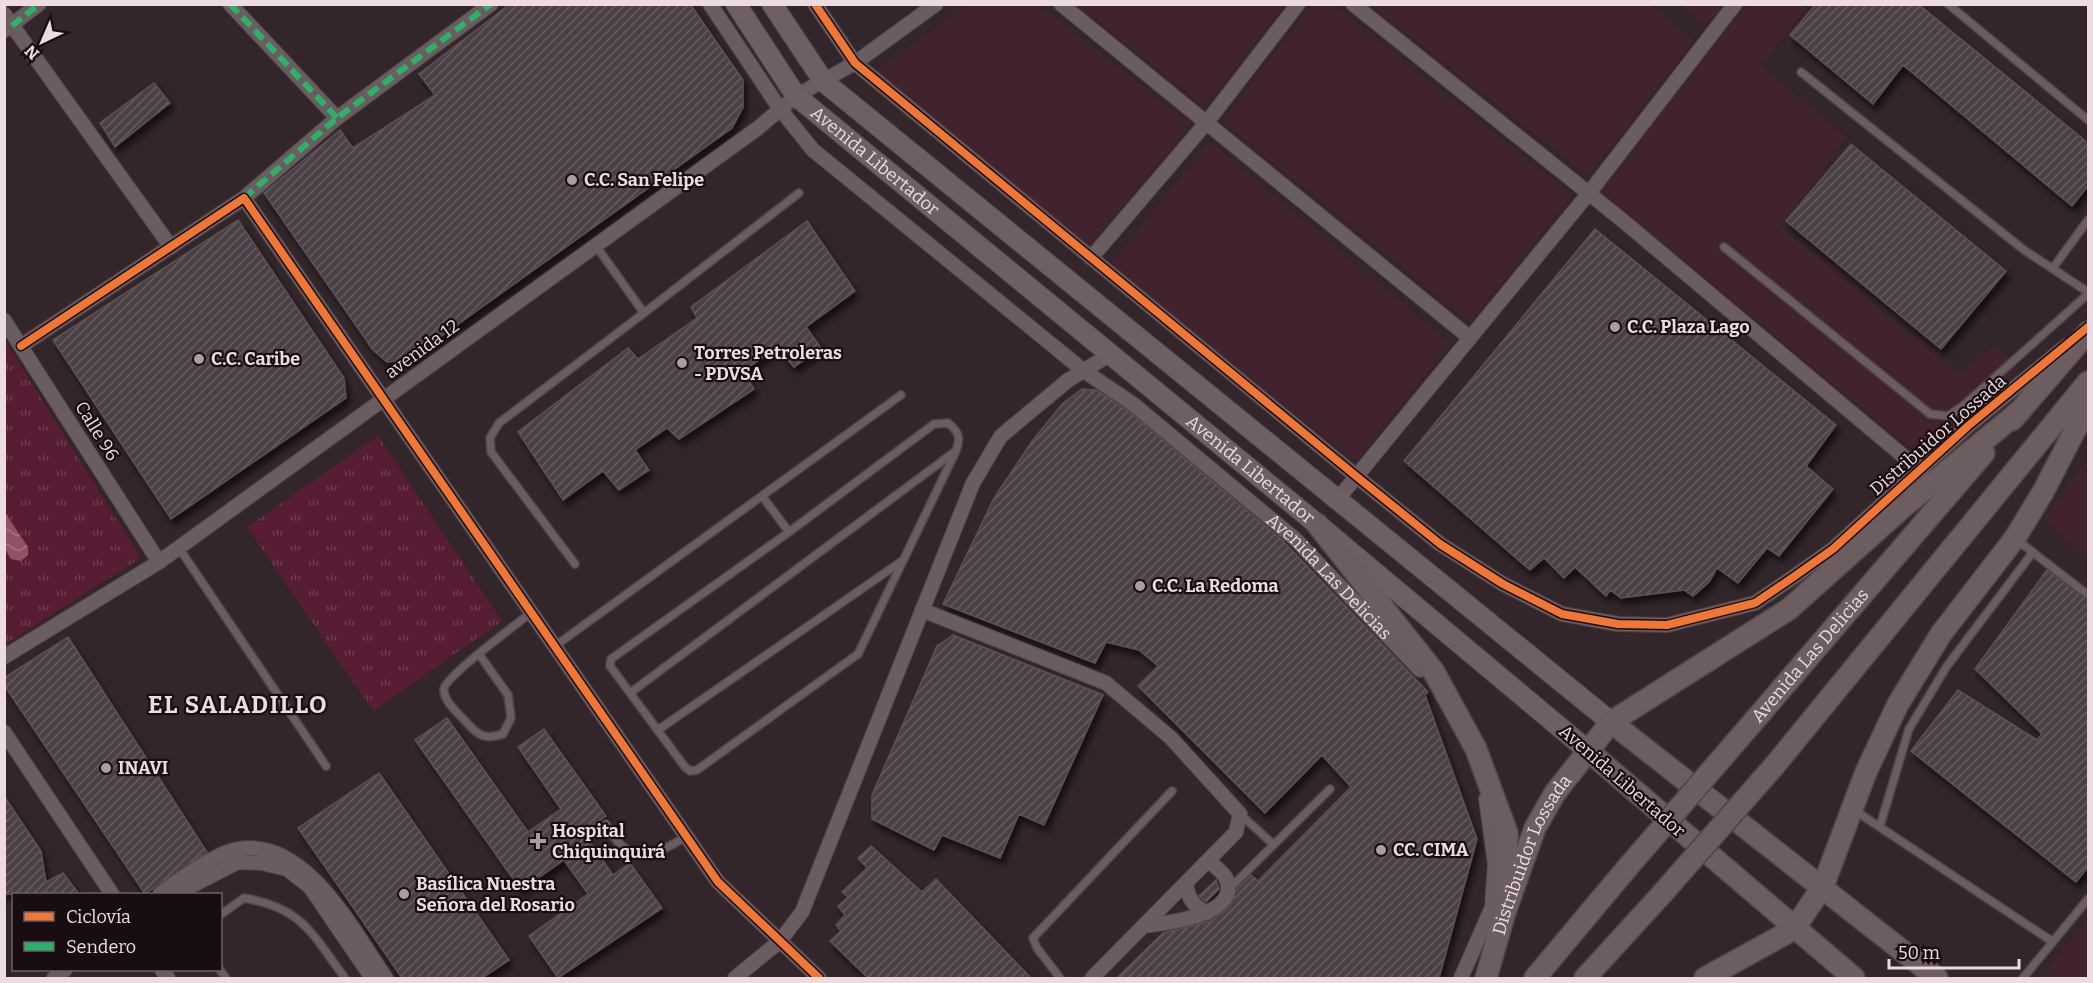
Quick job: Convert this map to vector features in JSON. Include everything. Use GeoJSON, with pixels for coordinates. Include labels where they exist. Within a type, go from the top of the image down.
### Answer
{"type":"FeatureCollection","features":[{"type":"Feature","properties":{"kind":"main road","name":"Avenida Libertador"},"geometry":{"type":"LineString","coordinates":[[736,4],[796,96],[1317,524],[1854,978]]}},
{"type":"Feature","properties":{"kind":"main road","name":"Avenida Libertador"},"geometry":{"type":"LineString","coordinates":[[772,4],[824,82],[1611,722],[1937,978]]}},
{"type":"Feature","properties":{"kind":"main road","name":"Avenida Las Delicias"},"geometry":{"type":"LineString","coordinates":[[1535,978],[2088,332]]}},
{"type":"Feature","properties":{"kind":"main road"},"geometry":{"type":"LineString","coordinates":[[1585,978],[1774,765],[2088,382]]}},
{"type":"Feature","properties":{"kind":"main road"},"geometry":{"type":"LineString","coordinates":[[1705,978],[1788,923],[1822,886],[1852,808],[1898,704],[1941,634],[2015,538],[2043,492],[2088,405]]}},
{"type":"Feature","properties":{"kind":"main road","name":"Distribuidor Lossada"},"geometry":{"type":"LineString","coordinates":[[1486,978],[1505,912],[1535,828],[1555,793],[1611,722],[1789,609],[1902,508],[2021,410]]}},
{"type":"Feature","properties":{"kind":"main road"},"geometry":{"type":"LineString","coordinates":[[1317,524],[1434,672],[1476,748],[1507,833],[1505,912]]}},
{"type":"Feature","properties":{"kind":"street"},"geometry":{"type":"LineString","coordinates":[[39,4],[7,23],[171,247]]}},
{"type":"Feature","properties":{"kind":"street"},"geometry":{"type":"LineString","coordinates":[[230,4],[337,118]]}},
{"type":"Feature","properties":{"kind":"street"},"geometry":{"type":"LineString","coordinates":[[21,346],[244,198],[337,118],[491,4]]}},
{"type":"Feature","properties":{"kind":"street","name":"Avenida Las Delicias"},"geometry":{"type":"LineString","coordinates":[[710,4],[780,109],[813,150],[1084,371],[1133,404],[1295,538],[1426,677],[1462,739],[1488,806],[1494,853],[1492,907],[1461,978]]}},
{"type":"Feature","properties":{"kind":"street","name":"Distribuidor Lossada"},"geometry":{"type":"LineString","coordinates":[[815,4],[855,63],[1356,476],[1440,544],[1503,584],[1562,614],[1618,624],[1668,625],[1755,603],[1833,549],[1968,426],[2088,327]]}},
{"type":"Feature","properties":{"kind":"street","name":"avenida 12"},"geometry":{"type":"LineString","coordinates":[[4,657],[179,548],[596,246],[796,96],[855,63],[936,4]]}},
{"type":"Feature","properties":{"kind":"street"},"geometry":{"type":"LineString","coordinates":[[1061,4],[1470,338]]}},
{"type":"Feature","properties":{"kind":"street"},"geometry":{"type":"LineString","coordinates":[[1091,258],[1207,122],[1298,4]]}},
{"type":"Feature","properties":{"kind":"street"},"geometry":{"type":"LineString","coordinates":[[1353,4],[1589,193],[1921,471]]}},
{"type":"Feature","properties":{"kind":"street"},"geometry":{"type":"LineString","coordinates":[[1337,500],[1589,193],[1735,4]]}},
{"type":"Feature","properties":{"kind":"street"},"geometry":{"type":"LineString","coordinates":[[244,198],[718,882],[819,978]]}},
{"type":"Feature","properties":{"kind":"street","name":"Calle 96"},"geometry":{"type":"LineString","coordinates":[[4,320],[159,562]]}},
{"type":"Feature","properties":{"kind":"street"},"geometry":{"type":"LineString","coordinates":[[735,978],[780,940],[802,912],[973,483],[1001,436],[1067,381],[1109,355]]}},
{"type":"Feature","properties":{"kind":"street"},"geometry":{"type":"LineString","coordinates":[[922,610],[1106,683],[1171,738],[1240,814],[1236,832],[1092,978]]}},
{"type":"Feature","properties":{"kind":"street"},"geometry":{"type":"LineString","coordinates":[[4,732],[111,893]]}},
{"type":"Feature","properties":{"kind":"street"},"geometry":{"type":"LineString","coordinates":[[161,893],[193,871],[234,849],[261,850],[291,859],[316,879],[386,978]]}},
{"type":"Feature","properties":{"kind":"street"},"geometry":{"type":"LineString","coordinates":[[1144,926],[1185,921],[1207,913],[1221,903],[1228,890],[1226,876],[1209,861]]}},
{"type":"Feature","properties":{"kind":"street"},"geometry":{"type":"LineString","coordinates":[[178,893],[238,862],[262,863],[287,869],[310,887],[372,978]]}},
{"type":"Feature","properties":{"kind":"street"},"geometry":{"type":"LineString","coordinates":[[1186,883],[1188,895],[1196,908],[1207,913]]}},
{"type":"Feature","properties":{"kind":"lane"},"geometry":{"type":"LineString","coordinates":[[1948,4],[2088,120]]}},
{"type":"Feature","properties":{"kind":"lane"},"geometry":{"type":"LineString","coordinates":[[1724,247],[1930,414],[1948,416],[1964,405],[2088,293],[2024,250],[1801,72]]}},
{"type":"Feature","properties":{"kind":"lane"},"geometry":{"type":"LineString","coordinates":[[576,564],[491,452],[490,438],[499,423],[799,193]]}},
{"type":"Feature","properties":{"kind":"lane"},"geometry":{"type":"LineString","coordinates":[[2053,268],[2088,220]]}},
{"type":"Feature","properties":{"kind":"lane"},"geometry":{"type":"LineString","coordinates":[[596,246],[644,313]]}},
{"type":"Feature","properties":{"kind":"lane"},"geometry":{"type":"LineString","coordinates":[[555,646],[902,395]]}},
{"type":"Feature","properties":{"kind":"lane"},"geometry":{"type":"LineString","coordinates":[[948,423],[957,431],[960,441],[956,452],[858,654],[697,770],[690,771],[685,767],[610,666],[611,659],[789,532],[934,424],[948,423]]}},
{"type":"Feature","properties":{"kind":"lane"},"geometry":{"type":"LineString","coordinates":[[630,693],[956,452]]}},
{"type":"Feature","properties":{"kind":"lane"},"geometry":{"type":"LineString","coordinates":[[762,496],[789,532]]}},
{"type":"Feature","properties":{"kind":"lane"},"geometry":{"type":"LineString","coordinates":[[2015,538],[2088,595]]}},
{"type":"Feature","properties":{"kind":"lane"},"geometry":{"type":"LineString","coordinates":[[179,548],[326,766]]}},
{"type":"Feature","properties":{"kind":"lane"},"geometry":{"type":"LineString","coordinates":[[1880,826],[1909,729],[1947,666],[2033,552]]}},
{"type":"Feature","properties":{"kind":"lane"},"geometry":{"type":"LineString","coordinates":[[657,730],[904,560]]}},
{"type":"Feature","properties":{"kind":"lane"},"geometry":{"type":"LineString","coordinates":[[479,654],[508,695],[511,718],[503,734],[490,738],[477,734],[447,700],[443,691],[446,682],[479,654],[532,612]]}},
{"type":"Feature","properties":{"kind":"lane"},"geometry":{"type":"LineString","coordinates":[[1228,890],[1330,789]]}},
{"type":"Feature","properties":{"kind":"lane"},"geometry":{"type":"LineString","coordinates":[[1060,978],[1036,948],[1033,938],[1172,791]]}},
{"type":"Feature","properties":{"kind":"lane"},"geometry":{"type":"LineString","coordinates":[[1852,808],[2053,942]]}},
{"type":"Feature","properties":{"kind":"lane"},"geometry":{"type":"LineString","coordinates":[[1240,814],[1274,844]]}},
{"type":"Feature","properties":{"kind":"lane"},"geometry":{"type":"LineString","coordinates":[[606,824],[612,836],[627,851],[647,855],[665,851],[687,836]]}},
{"type":"Feature","properties":{"kind":"lane"},"geometry":{"type":"LineString","coordinates":[[222,914],[244,898],[286,909],[305,925],[345,978]]}},
{"type":"Feature","properties":{"kind":"lane"},"geometry":{"type":"LineString","coordinates":[[2023,978],[2088,899]]}},
{"type":"Feature","properties":{"kind":"shaded area"},"geometry":{"type":"Polygon","coordinates":[[[968,5],[1039,5],[1190,124],[1090,246],[873,72],[968,5]]]}},
{"type":"Feature","properties":{"kind":"shaded area"},"geometry":{"type":"Polygon","coordinates":[[[1077,5],[1285,5],[1204,106],[1077,5]]]}},
{"type":"Feature","properties":{"kind":"shaded area"},"geometry":{"type":"Polygon","coordinates":[[[1311,5],[1334,5],[1572,195],[1470,322],[1222,121],[1311,5]]]}},
{"type":"Feature","properties":{"kind":"shaded area"},"geometry":{"type":"Polygon","coordinates":[[[1370,5],[1651,5],[1694,40],[1588,176],[1370,5]]]}},
{"type":"Feature","properties":{"kind":"shaded area"},"geometry":{"type":"Polygon","coordinates":[[[1680,5],[1724,5],[1707,26],[1680,5]]]}},
{"type":"Feature","properties":{"kind":"shaded area"},"geometry":{"type":"Polygon","coordinates":[[[1746,5],[1807,5],[1762,66],[1847,138],[1781,227],[1959,374],[1994,346],[2020,367],[1921,457],[1601,191],[1746,5]]]}},
{"type":"Feature","properties":{"kind":"shaded area"},"geometry":{"type":"Polygon","coordinates":[[[1210,141],[1451,344],[1355,461],[1109,266],[1210,141]]]}},
{"type":"Feature","properties":{"kind":"shaded area"},"geometry":{"type":"Polygon","coordinates":[[[2088,458],[2088,557],[2043,519],[2088,458]]]}},
{"type":"Feature","properties":{"kind":"shaded area"},"geometry":{"type":"Polygon","coordinates":[[[2088,919],[2088,978],[2040,978],[2088,919]]]}},
{"type":"Feature","properties":{"kind":"green space"},"geometry":{"type":"Polygon","coordinates":[[[5,341],[141,558],[4,645],[5,341]]]}},
{"type":"Feature","properties":{"kind":"green space"},"geometry":{"type":"Polygon","coordinates":[[[378,436],[502,621],[373,711],[247,527],[378,436]]]}},
{"type":"Feature","properties":{"kind":"water"},"geometry":{"type":"Polygon","coordinates":[[[4,511],[28,547],[28,555],[21,561],[11,559],[5,549],[4,511]]]}},
{"type":"Feature","properties":{"kind":"building","name":"C.C. San Felipe"},"geometry":{"type":"Polygon","coordinates":[[[510,4],[690,4],[743,80],[743,107],[732,128],[408,360],[387,362],[373,350],[264,193],[340,130],[353,148],[435,95],[419,74],[510,4]]]}},
{"type":"Feature","properties":{"kind":"building"},"geometry":{"type":"Polygon","coordinates":[[[1816,4],[1918,4],[2088,143],[2088,186],[2072,206],[1903,65],[1873,104],[1790,35],[1816,4]]]}},
{"type":"Feature","properties":{"kind":"building"},"geometry":{"type":"Polygon","coordinates":[[[154,83],[170,103],[115,147],[100,123],[154,83]]]}},
{"type":"Feature","properties":{"kind":"building"},"geometry":{"type":"Polygon","coordinates":[[[1851,144],[2006,271],[1941,349],[1786,221],[1851,144]]]}},
{"type":"Feature","properties":{"kind":"building","name":"C.C. Caribe"},"geometry":{"type":"Polygon","coordinates":[[[238,220],[344,378],[346,398],[171,519],[53,340],[238,220]]]}},
{"type":"Feature","properties":{"kind":"building","name":"Torres Petroleras - PDVSA"},"geometry":{"type":"Polygon","coordinates":[[[807,221],[855,291],[806,327],[821,348],[794,367],[777,348],[743,371],[754,389],[679,439],[667,428],[635,450],[649,470],[619,490],[603,471],[563,500],[518,432],[628,348],[638,359],[697,318],[691,307],[807,221]]]}},
{"type":"Feature","properties":{"kind":"building","name":"C.C. Plaza Lago"},"geometry":{"type":"Polygon","coordinates":[[[1595,229],[1836,425],[1806,466],[1833,489],[1779,556],[1767,548],[1738,583],[1717,568],[1709,582],[1693,596],[1684,590],[1621,598],[1610,590],[1606,596],[1575,567],[1564,578],[1544,558],[1530,570],[1404,461],[1595,229]]]}},
{"type":"Feature","properties":{"kind":"building","name":"C.C. La Redoma"},"geometry":{"type":"Polygon","coordinates":[[[1082,389],[1096,390],[1128,411],[1282,540],[1428,692],[1425,695],[1477,839],[1439,978],[1117,978],[1163,933],[1211,921],[1229,908],[1237,889],[1251,875],[1258,881],[1351,787],[1322,755],[1265,813],[1138,686],[1158,666],[1139,650],[1106,642],[1095,663],[943,604],[994,498],[1033,440],[1063,403],[1082,389]]]}},
{"type":"Feature","properties":{"kind":"building"},"geometry":{"type":"Polygon","coordinates":[[[2047,570],[2088,600],[2088,867],[2076,882],[1911,751],[1958,690],[2037,740],[2042,734],[1975,669],[2047,570]]]}},
{"type":"Feature","properties":{"kind":"building"},"geometry":{"type":"Polygon","coordinates":[[[953,635],[1103,695],[1044,825],[1019,814],[1000,858],[942,835],[934,850],[872,819],[872,795],[937,646],[953,635]]]}},
{"type":"Feature","properties":{"kind":"building","name":"INAVI"},"geometry":{"type":"Polygon","coordinates":[[[68,637],[207,852],[144,893],[4,685],[4,678],[68,637]]]}},
{"type":"Feature","properties":{"kind":"building","name":"Hospital Chiquinquirá"},"geometry":{"type":"Polygon","coordinates":[[[447,718],[528,832],[561,809],[518,747],[544,729],[606,816],[583,832],[613,875],[630,863],[662,908],[558,978],[529,936],[588,894],[564,860],[521,890],[415,740],[447,718]]]}},
{"type":"Feature","properties":{"kind":"building","name":"Basílica Nuestra Señora del Rosario"},"geometry":{"type":"Polygon","coordinates":[[[379,773],[509,960],[482,978],[402,978],[298,828],[379,773]]]}},
{"type":"Feature","properties":{"kind":"building"},"geometry":{"type":"Polygon","coordinates":[[[4,796],[41,851],[46,882],[63,873],[78,893],[4,894],[4,796]]]}},
{"type":"Feature","properties":{"kind":"building"},"geometry":{"type":"Polygon","coordinates":[[[871,846],[922,892],[936,879],[1031,978],[868,978],[830,941],[841,931],[836,925],[845,915],[838,906],[848,897],[842,892],[867,868],[858,858],[871,846]]]}},
{"type":"Feature","properties":{"kind":"building"},"geometry":{"type":"Polygon","coordinates":[[[1216,880],[1219,889],[1206,902],[1199,896],[1216,880]]]}},
{"type":"Feature","properties":{"kind":"marked path"},"geometry":{"type":"LineString","coordinates":[[12,26],[39,4]]}},
{"type":"Feature","properties":{"kind":"marked path"},"geometry":{"type":"LineString","coordinates":[[230,4],[337,118]]}},
{"type":"Feature","properties":{"kind":"marked path"},"geometry":{"type":"LineString","coordinates":[[244,198],[337,118],[491,4]]}},
{"type":"Feature","properties":{"kind":"cycle path"},"geometry":{"type":"LineString","coordinates":[[815,4],[855,63],[1356,476],[1440,544],[1503,584],[1562,614],[1618,624],[1667,625],[1755,603],[1833,549],[1968,426],[2088,327]]}},
{"type":"Feature","properties":{"kind":"cycle path"},"geometry":{"type":"LineString","coordinates":[[21,346],[244,198],[718,882],[819,978]]}},
{"type":"Feature","properties":{"kind":"place","name":"C.C. San Felipe"},"geometry":{"type":"Point","coordinates":[572,180]}},
{"type":"Feature","properties":{"kind":"place","name":"C.C. Plaza Lago"},"geometry":{"type":"Point","coordinates":[1615,327]}},
{"type":"Feature","properties":{"kind":"place","name":"C.C. Caribe"},"geometry":{"type":"Point","coordinates":[199,359]}},
{"type":"Feature","properties":{"kind":"place","name":"Torres Petroleras - PDVSA"},"geometry":{"type":"Point","coordinates":[682,363]}},
{"type":"Feature","properties":{"kind":"place","name":"C.C. La Redoma"},"geometry":{"type":"Point","coordinates":[1140,586]}},
{"type":"Feature","properties":{"kind":"place","name":"INAVI"},"geometry":{"type":"Point","coordinates":[106,768]}},
{"type":"Feature","properties":{"kind":"place","name":"Hospital Chiquinquirá"},"geometry":{"type":"Point","coordinates":[538,841]}},
{"type":"Feature","properties":{"kind":"place","name":"CC. CIMA"},"geometry":{"type":"Point","coordinates":[1381,850]}},
{"type":"Feature","properties":{"kind":"place","name":"Basílica Nuestra Señora del Rosario"},"geometry":{"type":"Point","coordinates":[404,894]}},
{"type":"Feature","properties":{"kind":"district","name":"EL SALADILLO"},"geometry":{"type":"Point","coordinates":[238,705]}}]}
